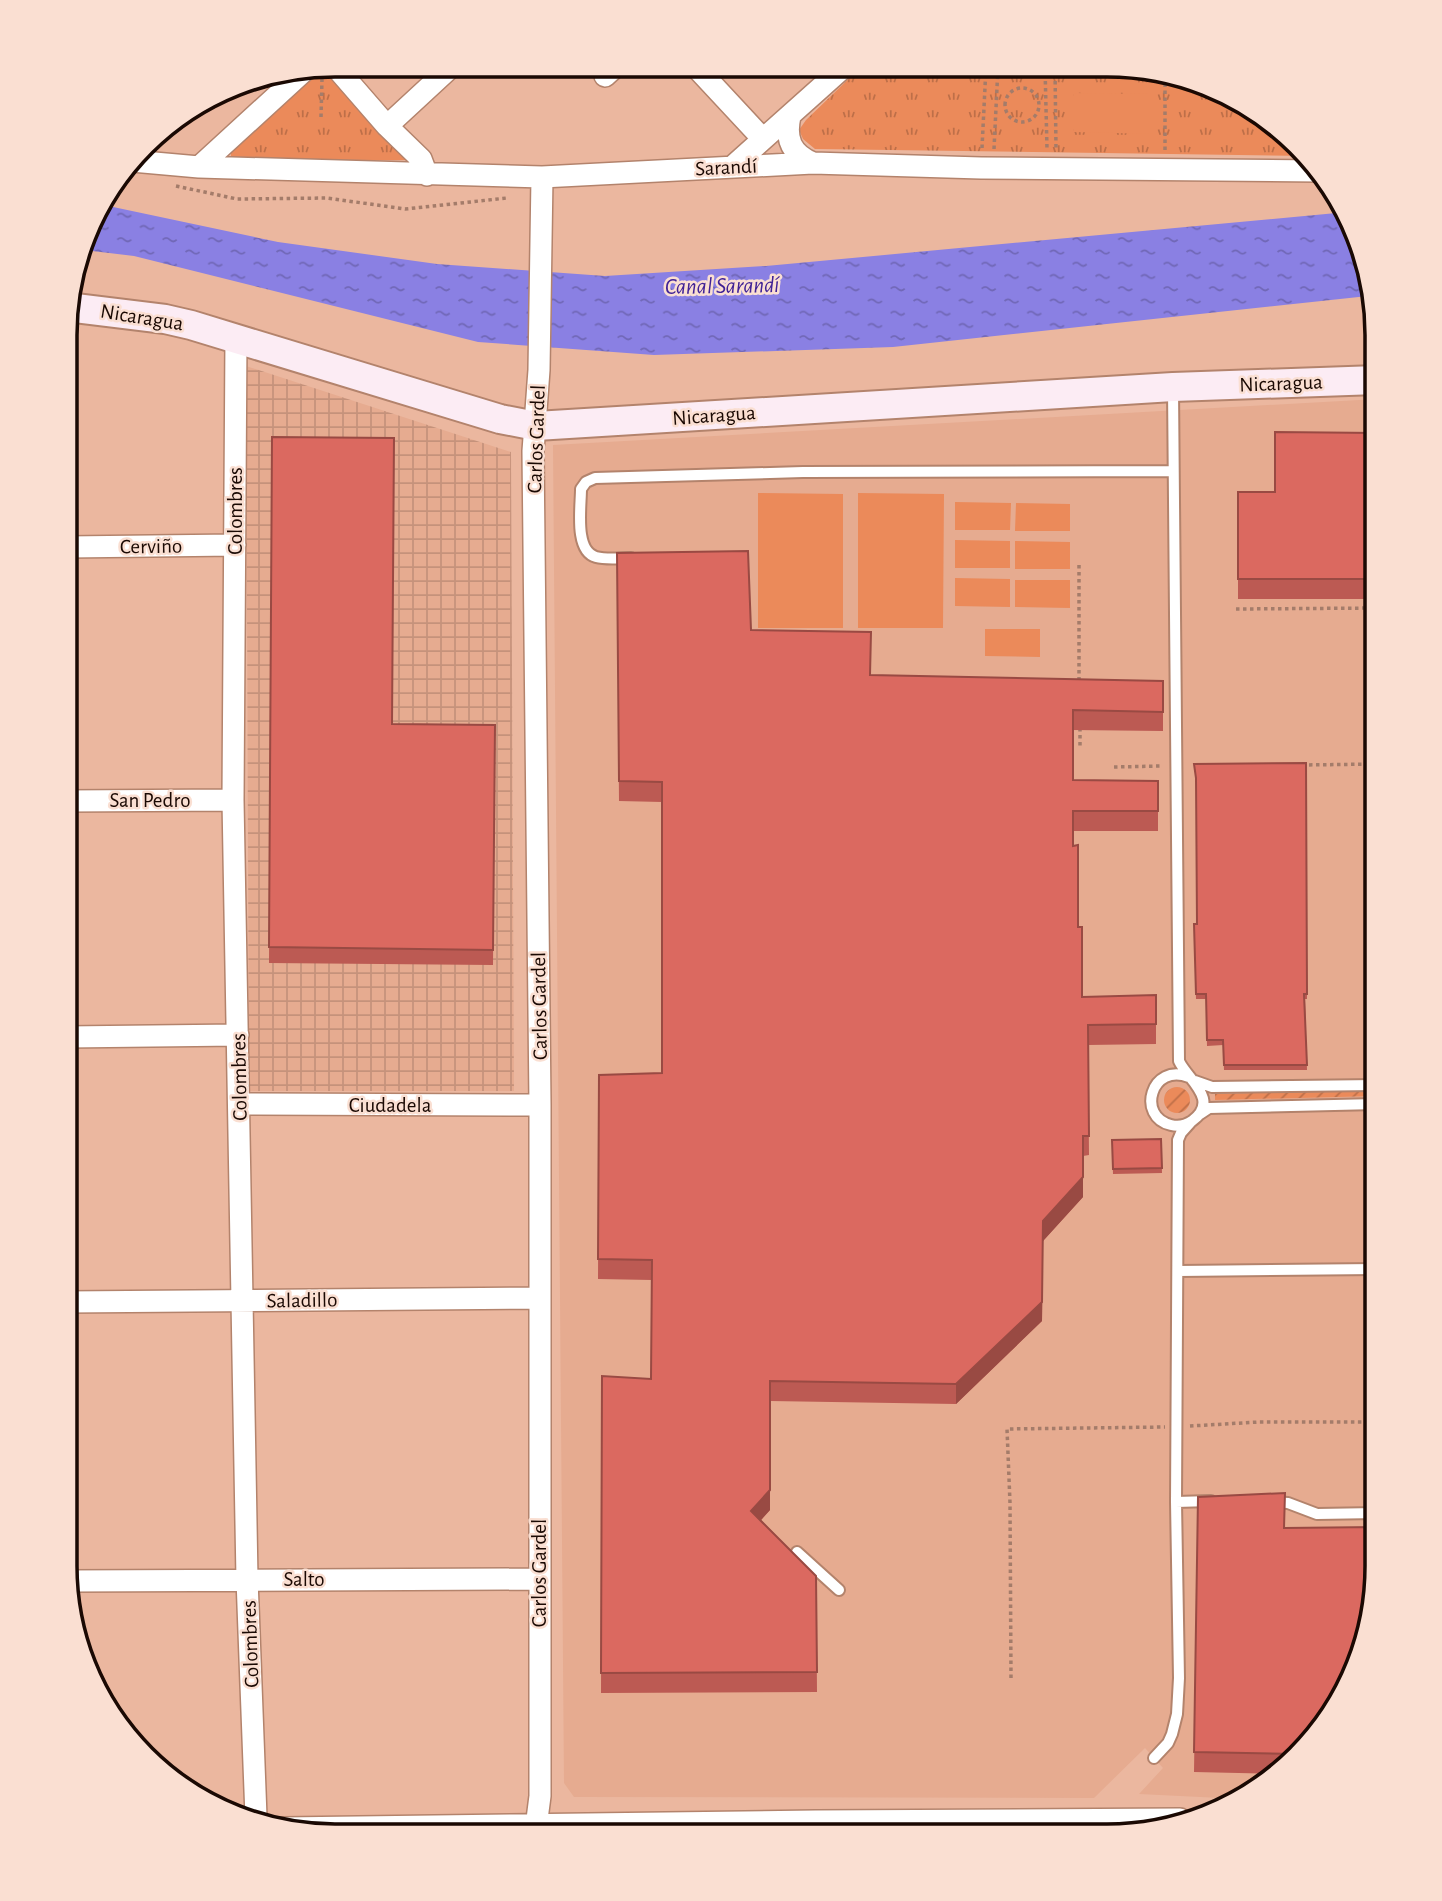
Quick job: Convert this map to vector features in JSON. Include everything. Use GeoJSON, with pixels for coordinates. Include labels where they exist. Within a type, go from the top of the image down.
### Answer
{"type":"FeatureCollection","features":[{"type":"Feature","properties":{"kind":"main road","name":"Nicaragua"},"geometry":{"type":"LineString","coordinates":[[79,308],[165,319],[236,337],[500,419],[536,426],[1173,387],[1365,380]]}},
{"type":"Feature","properties":{"kind":"street"},"geometry":{"type":"LineString","coordinates":[[344,77],[387,126],[421,159],[427,175]]}},
{"type":"Feature","properties":{"kind":"street"},"geometry":{"type":"LineString","coordinates":[[387,126],[440,77]]}},
{"type":"Feature","properties":{"kind":"street"},"geometry":{"type":"LineString","coordinates":[[705,77],[763,139]]}},
{"type":"Feature","properties":{"kind":"street"},"geometry":{"type":"LineString","coordinates":[[732,167],[831,77]]}},
{"type":"Feature","properties":{"kind":"street"},"geometry":{"type":"LineString","coordinates":[[199,167],[294,80]]}},
{"type":"Feature","properties":{"kind":"street"},"geometry":{"type":"LineString","coordinates":[[790,116],[787,128],[791,146],[802,158],[813,163]]}},
{"type":"Feature","properties":{"kind":"street","name":"Sarandí"},"geometry":{"type":"LineString","coordinates":[[144,162],[199,167],[542,177],[813,163],[987,168],[1306,171]]}},
{"type":"Feature","properties":{"kind":"street","name":"Carlos Gardel"},"geometry":{"type":"LineString","coordinates":[[536,1824],[540,1796],[540,1105],[533,451],[539,370],[542,177]]}},
{"type":"Feature","properties":{"kind":"street","name":"Colombres"},"geometry":{"type":"LineString","coordinates":[[236,337],[233,800],[247,1580],[256,1811]]}},
{"type":"Feature","properties":{"kind":"street","name":"Cerviño"},"geometry":{"type":"LineString","coordinates":[[77,547],[235,545]]}},
{"type":"Feature","properties":{"kind":"street","name":"San Pedro"},"geometry":{"type":"LineString","coordinates":[[77,800],[233,800]]}},
{"type":"Feature","properties":{"kind":"street"},"geometry":{"type":"LineString","coordinates":[[77,1037],[237,1035]]}},
{"type":"Feature","properties":{"kind":"street","name":"Ciudadela"},"geometry":{"type":"LineString","coordinates":[[239,1104],[540,1105]]}},
{"type":"Feature","properties":{"kind":"street","name":"Saladillo"},"geometry":{"type":"LineString","coordinates":[[77,1302],[539,1298]]}},
{"type":"Feature","properties":{"kind":"street","name":"Salto"},"geometry":{"type":"LineString","coordinates":[[78,1581],[539,1579]]}},
{"type":"Feature","properties":{"kind":"lane"},"geometry":{"type":"LineString","coordinates":[[1167,1124],[1184,1125],[1195,1119],[1203,1102],[1202,1094],[1184,1072],[1179,1061],[1173,387]]}},
{"type":"Feature","properties":{"kind":"lane"},"geometry":{"type":"LineString","coordinates":[[640,558],[599,558],[585,550],[582,541],[581,489],[586,482],[595,478],[611,477],[803,472],[1172,471]]}},
{"type":"Feature","properties":{"kind":"lane"},"geometry":{"type":"LineString","coordinates":[[1178,1140],[1154,1112],[1151,1095],[1154,1087],[1174,1072],[1179,1061]]}},
{"type":"Feature","properties":{"kind":"lane"},"geometry":{"type":"LineString","coordinates":[[1168,1076],[1182,1075],[1212,1087],[1365,1085]]}},
{"type":"Feature","properties":{"kind":"lane"},"geometry":{"type":"LineString","coordinates":[[1154,1758],[1168,1743],[1177,1714],[1179,1678],[1176,1502],[1178,1140],[1185,1128],[1209,1108],[1365,1104]]}},
{"type":"Feature","properties":{"kind":"lane"},"geometry":{"type":"LineString","coordinates":[[1178,1271],[1365,1269]]}},
{"type":"Feature","properties":{"kind":"lane"},"geometry":{"type":"LineString","coordinates":[[1176,1502],[1228,1501]]}},
{"type":"Feature","properties":{"kind":"lane"},"geometry":{"type":"LineString","coordinates":[[1261,1501],[1288,1503],[1317,1514],[1365,1513]]}},
{"type":"Feature","properties":{"kind":"lane"},"geometry":{"type":"LineString","coordinates":[[797,1552],[839,1590]]}},
{"type":"Feature","properties":{"kind":"path"},"geometry":{"type":"LineString","coordinates":[[986,77],[987,168]]}},
{"type":"Feature","properties":{"kind":"path"},"geometry":{"type":"LineString","coordinates":[[987,168],[997,77]]}},
{"type":"Feature","properties":{"kind":"path"},"geometry":{"type":"LineString","coordinates":[[1045,77],[1052,168]]}},
{"type":"Feature","properties":{"kind":"path"},"geometry":{"type":"LineString","coordinates":[[1052,168],[1055,77]]}},
{"type":"Feature","properties":{"kind":"path"},"geometry":{"type":"LineString","coordinates":[[321,117],[323,78]]}},
{"type":"Feature","properties":{"kind":"path"},"geometry":{"type":"LineString","coordinates":[[1165,84],[1165,169]]}},
{"type":"Feature","properties":{"kind":"path"},"geometry":{"type":"LineString","coordinates":[[1024,88],[1037,96],[1039,107],[1035,117],[1019,123],[1009,117],[1004,103],[1012,90],[1024,88]]}},
{"type":"Feature","properties":{"kind":"path"},"geometry":{"type":"LineString","coordinates":[[996,103],[1004,103]]}},
{"type":"Feature","properties":{"kind":"path"},"geometry":{"type":"LineString","coordinates":[[1039,107],[1046,107]]}},
{"type":"Feature","properties":{"kind":"path"},"geometry":{"type":"LineString","coordinates":[[167,184],[237,199],[327,198],[404,209],[508,198]]}},
{"type":"Feature","properties":{"kind":"path"},"geometry":{"type":"LineString","coordinates":[[1079,565],[1080,690]]}},
{"type":"Feature","properties":{"kind":"path"},"geometry":{"type":"LineString","coordinates":[[1236,609],[1365,608]]}},
{"type":"Feature","properties":{"kind":"path"},"geometry":{"type":"LineString","coordinates":[[1080,718],[1080,746]]}},
{"type":"Feature","properties":{"kind":"path"},"geometry":{"type":"LineString","coordinates":[[1297,765],[1365,764]]}},
{"type":"Feature","properties":{"kind":"path"},"geometry":{"type":"LineString","coordinates":[[1114,767],[1176,766]]}},
{"type":"Feature","properties":{"kind":"path"},"geometry":{"type":"LineString","coordinates":[[1011,1678],[1007,1429],[1365,1422]]}},
{"type":"Feature","properties":{"kind":"shaded area"},"geometry":{"type":"Polygon","coordinates":[[[246,366],[511,452],[514,1091],[249,1091],[246,366]]]}},
{"type":"Feature","properties":{"kind":"shaded area"},"geometry":{"type":"Polygon","coordinates":[[[1365,400],[1363,1600],[1359,1620],[1303,1734],[1264,1771],[1221,1797],[1139,1794],[1163,1768],[1145,1748],[1094,1798],[574,1797],[564,1783],[553,445],[1365,400]]]}},
{"type":"Feature","properties":{"kind":"green space"},"geometry":{"type":"Polygon","coordinates":[[[334,77],[407,160],[240,162],[231,156],[231,151],[311,78],[334,77]]]}},
{"type":"Feature","properties":{"kind":"green space"},"geometry":{"type":"Polygon","coordinates":[[[851,77],[1141,79],[1190,91],[1221,104],[1251,120],[1293,156],[815,149],[803,139],[799,130],[851,77]]]}},
{"type":"Feature","properties":{"kind":"green space"},"geometry":{"type":"Polygon","coordinates":[[[1074,93],[1153,94],[1153,134],[1074,132],[1074,93]]]}},
{"type":"Feature","properties":{"kind":"green space"},"geometry":{"type":"Polygon","coordinates":[[[758,493],[843,494],[843,628],[758,628],[758,493]]]}},
{"type":"Feature","properties":{"kind":"green space"},"geometry":{"type":"Polygon","coordinates":[[[858,493],[944,494],[943,628],[858,628],[858,493]]]}},
{"type":"Feature","properties":{"kind":"green space"},"geometry":{"type":"Polygon","coordinates":[[[955,502],[1011,503],[1010,530],[955,530],[955,502]]]}},
{"type":"Feature","properties":{"kind":"green space"},"geometry":{"type":"Polygon","coordinates":[[[1016,503],[1070,504],[1070,531],[1015,531],[1016,503]]]}},
{"type":"Feature","properties":{"kind":"green space"},"geometry":{"type":"Polygon","coordinates":[[[955,540],[1010,541],[1010,568],[955,568],[955,540]]]}},
{"type":"Feature","properties":{"kind":"green space"},"geometry":{"type":"Polygon","coordinates":[[[1015,541],[1070,542],[1070,569],[1015,569],[1015,541]]]}},
{"type":"Feature","properties":{"kind":"green space"},"geometry":{"type":"Polygon","coordinates":[[[955,578],[1010,579],[1010,607],[955,606],[955,578]]]}},
{"type":"Feature","properties":{"kind":"green space"},"geometry":{"type":"Polygon","coordinates":[[[1015,580],[1070,580],[1070,608],[1015,607],[1015,580]]]}},
{"type":"Feature","properties":{"kind":"green space"},"geometry":{"type":"Polygon","coordinates":[[[985,629],[1040,629],[1040,657],[985,656],[985,629]]]}},
{"type":"Feature","properties":{"kind":"green space"},"geometry":{"type":"Polygon","coordinates":[[[1177,1087],[1186,1091],[1190,1100],[1186,1109],[1177,1113],[1168,1109],[1164,1100],[1168,1091],[1177,1087]]]}},
{"type":"Feature","properties":{"kind":"green space"},"geometry":{"type":"Polygon","coordinates":[[[1365,1090],[1365,1096],[1215,1100],[1215,1094],[1365,1090]]]}},
{"type":"Feature","properties":{"kind":"water","name":"Canal Sarandí"},"geometry":{"type":"Polygon","coordinates":[[[112,207],[278,242],[437,264],[605,276],[766,266],[1334,213],[1351,252],[1362,297],[893,347],[654,355],[478,342],[134,256],[91,251],[112,207]]]}},
{"type":"Feature","properties":{"kind":"building"},"geometry":{"type":"Polygon","coordinates":[[[1275,432],[1365,433],[1365,579],[1238,579],[1238,492],[1275,492],[1275,432]]]}},
{"type":"Feature","properties":{"kind":"building"},"geometry":{"type":"Polygon","coordinates":[[[272,437],[394,438],[392,724],[495,725],[493,950],[269,947],[272,437]]]}},
{"type":"Feature","properties":{"kind":"building"},"geometry":{"type":"Polygon","coordinates":[[[748,551],[751,630],[871,632],[870,675],[1163,681],[1163,712],[1073,710],[1073,780],[1158,781],[1158,811],[1073,811],[1073,846],[1078,845],[1078,927],[1082,927],[1082,997],[1156,995],[1156,1024],[1088,1025],[1089,1136],[1083,1136],[1083,1177],[1043,1221],[1042,1302],[956,1384],[770,1381],[770,1490],[751,1511],[816,1576],[817,1672],[601,1673],[602,1376],[651,1379],[652,1260],[598,1259],[599,1075],[662,1073],[662,782],[619,781],[617,553],[748,551]]]}},
{"type":"Feature","properties":{"kind":"building"},"geometry":{"type":"Polygon","coordinates":[[[1306,763],[1307,994],[1304,994],[1307,1065],[1224,1065],[1223,1040],[1207,1040],[1206,994],[1196,994],[1194,764],[1306,763]]]}},
{"type":"Feature","properties":{"kind":"building"},"geometry":{"type":"Polygon","coordinates":[[[1161,1139],[1162,1168],[1113,1169],[1112,1140],[1161,1139]]]}},
{"type":"Feature","properties":{"kind":"building"},"geometry":{"type":"Polygon","coordinates":[[[1285,1493],[1284,1528],[1365,1527],[1363,1600],[1351,1649],[1322,1710],[1284,1754],[1194,1752],[1198,1497],[1285,1493]]]}}]}
